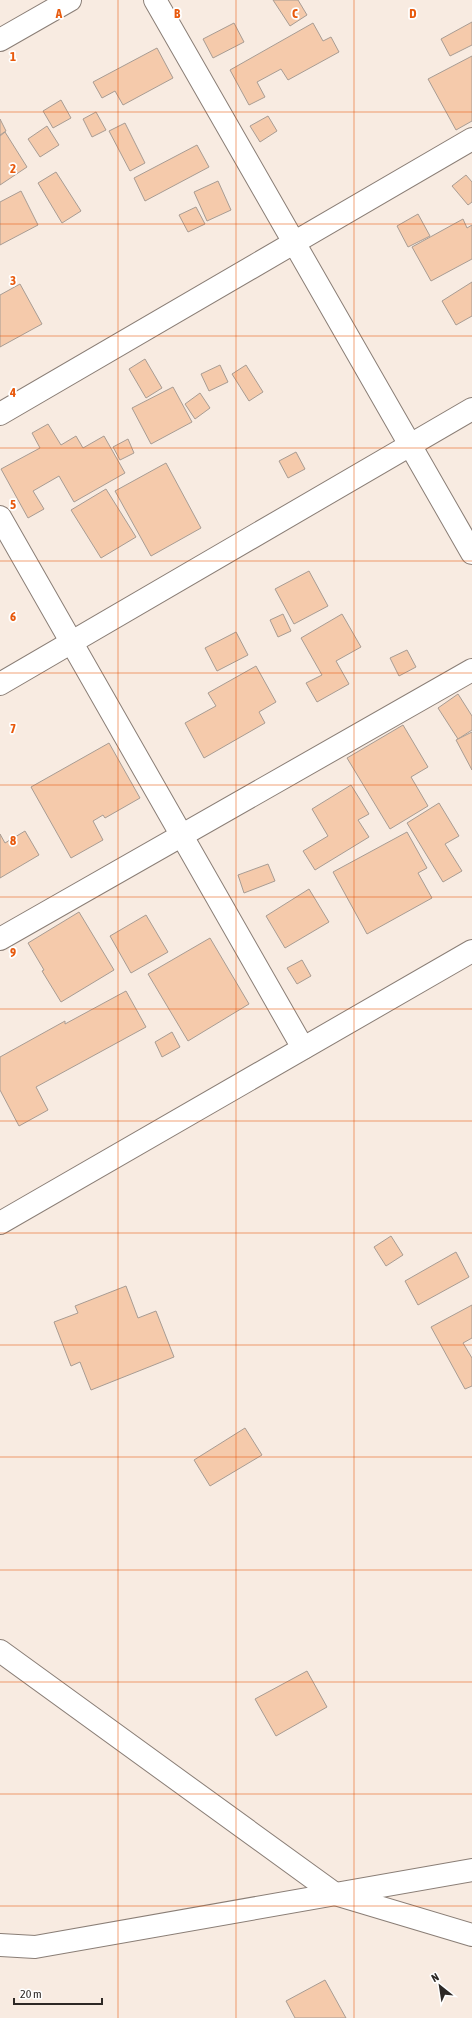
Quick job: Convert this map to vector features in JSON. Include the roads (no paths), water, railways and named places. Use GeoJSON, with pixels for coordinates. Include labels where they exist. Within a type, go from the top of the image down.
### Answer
{"type":"FeatureCollection","features":[{"type":"Feature","properties":{"kind":"street"},"geometry":{"type":"LineString","coordinates":[[0,40],[70,0]]}},
{"type":"Feature","properties":{"kind":"street"},"geometry":{"type":"LineString","coordinates":[[155,0],[472,553]]}},
{"type":"Feature","properties":{"kind":"street"},"geometry":{"type":"LineString","coordinates":[[0,414],[472,139]]}},
{"type":"Feature","properties":{"kind":"street"},"geometry":{"type":"LineString","coordinates":[[0,684],[472,410]]}},
{"type":"Feature","properties":{"kind":"street"},"geometry":{"type":"LineString","coordinates":[[0,517],[303,1048]]}},
{"type":"Feature","properties":{"kind":"street"},"geometry":{"type":"LineString","coordinates":[[0,939],[472,670]]}},
{"type":"Feature","properties":{"kind":"street"},"geometry":{"type":"LineString","coordinates":[[0,1223],[472,950]]}},
{"type":"Feature","properties":{"kind":"street"},"geometry":{"type":"LineString","coordinates":[[0,1651],[335,1894],[472,1935]]}},
{"type":"Feature","properties":{"kind":"street"},"geometry":{"type":"LineString","coordinates":[[0,1945],[35,1947],[472,1870]]}}]}
